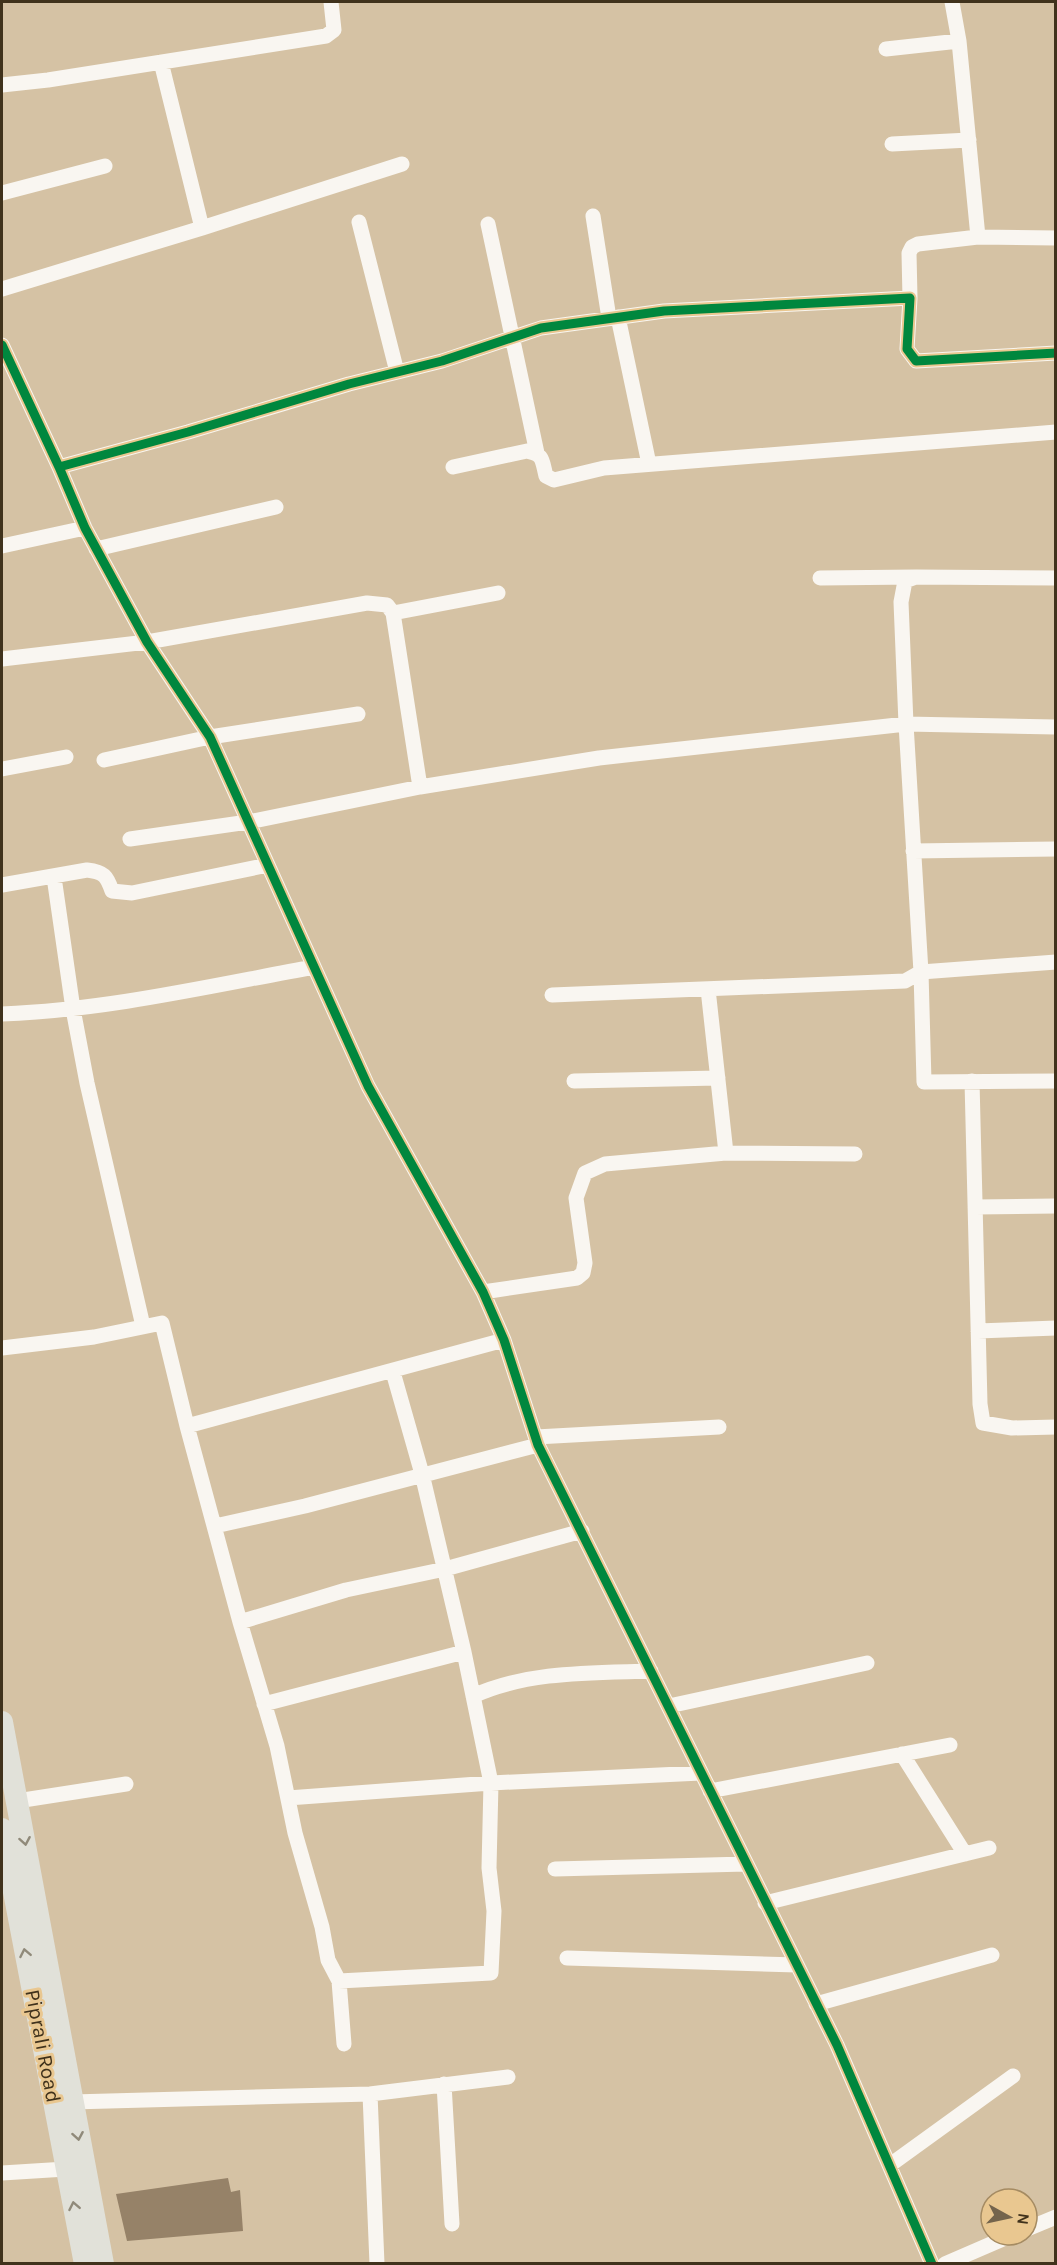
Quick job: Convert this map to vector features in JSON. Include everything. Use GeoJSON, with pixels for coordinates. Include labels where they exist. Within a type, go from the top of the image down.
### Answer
{"type":"FeatureCollection","features":[{"type":"Feature","properties":{"kind":"main road"},"geometry":{"type":"LineString","coordinates":[[2,1722],[103,2264]]}},
{"type":"Feature","properties":{"kind":"main road","name":"Piprali Road"},"geometry":{"type":"LineString","coordinates":[[2,1829],[85,2264]]}},
{"type":"Feature","properties":{"kind":"street"},"geometry":{"type":"LineString","coordinates":[[2,85],[48,80],[326,36],[334,30],[331,2]]}},
{"type":"Feature","properties":{"kind":"street"},"geometry":{"type":"LineString","coordinates":[[952,2],[959,41],[978,237]]}},
{"type":"Feature","properties":{"kind":"street"},"geometry":{"type":"LineString","coordinates":[[886,49],[959,41]]}},
{"type":"Feature","properties":{"kind":"street"},"geometry":{"type":"LineString","coordinates":[[161,62],[202,228]]}},
{"type":"Feature","properties":{"kind":"street"},"geometry":{"type":"LineString","coordinates":[[892,144],[969,140]]}},
{"type":"Feature","properties":{"kind":"street"},"geometry":{"type":"LineString","coordinates":[[2,289],[402,164]]}},
{"type":"Feature","properties":{"kind":"street"},"geometry":{"type":"LineString","coordinates":[[2,193],[105,166]]}},
{"type":"Feature","properties":{"kind":"street"},"geometry":{"type":"LineString","coordinates":[[593,216],[649,464]]}},
{"type":"Feature","properties":{"kind":"street"},"geometry":{"type":"LineString","coordinates":[[359,222],[397,372]]}},
{"type":"Feature","properties":{"kind":"street"},"geometry":{"type":"LineString","coordinates":[[488,224],[537,453],[541,457],[546,476],[554,480],[604,468],[1056,432]]}},
{"type":"Feature","properties":{"kind":"street"},"geometry":{"type":"LineString","coordinates":[[1056,238],[978,237],[918,244],[912,247],[909,261],[908,349],[916,362],[1056,353]]}},
{"type":"Feature","properties":{"kind":"street"},"geometry":{"type":"LineString","coordinates":[[59,466],[188,432],[349,384],[442,361],[541,328],[664,311],[910,298]]}},
{"type":"Feature","properties":{"kind":"street"},"geometry":{"type":"LineString","coordinates":[[2,345],[96,549],[147,642],[210,737],[368,1086],[483,1292],[504,1340],[537,1441],[837,2045],[932,2264]]}},
{"type":"Feature","properties":{"kind":"street"},"geometry":{"type":"LineString","coordinates":[[453,467],[527,451],[537,453]]}},
{"type":"Feature","properties":{"kind":"street"},"geometry":{"type":"LineString","coordinates":[[96,549],[276,507]]}},
{"type":"Feature","properties":{"kind":"street"},"geometry":{"type":"LineString","coordinates":[[2,546],[85,528]]}},
{"type":"Feature","properties":{"kind":"street"},"geometry":{"type":"LineString","coordinates":[[916,577],[905,581],[902,602],[906,724],[921,972],[924,1082],[1056,1080]]}},
{"type":"Feature","properties":{"kind":"street"},"geometry":{"type":"LineString","coordinates":[[820,578],[1056,578]]}},
{"type":"Feature","properties":{"kind":"street"},"geometry":{"type":"LineString","coordinates":[[393,613],[498,593]]}},
{"type":"Feature","properties":{"kind":"street"},"geometry":{"type":"LineString","coordinates":[[2,659],[147,642],[367,603],[387,605],[393,613],[420,786]]}},
{"type":"Feature","properties":{"kind":"street"},"geometry":{"type":"LineString","coordinates":[[104,760],[210,737],[358,714]]}},
{"type":"Feature","properties":{"kind":"street"},"geometry":{"type":"LineString","coordinates":[[130,839],[248,822],[420,786],[599,758],[906,724],[1056,727]]}},
{"type":"Feature","properties":{"kind":"street"},"geometry":{"type":"LineString","coordinates":[[2,769],[66,757]]}},
{"type":"Feature","properties":{"kind":"street"},"geometry":{"type":"LineString","coordinates":[[913,850],[1056,849]]}},
{"type":"Feature","properties":{"kind":"street"},"geometry":{"type":"LineString","coordinates":[[2,885],[87,870],[101,871],[107,877],[112,891],[132,893],[268,865]]}},
{"type":"Feature","properties":{"kind":"street"},"geometry":{"type":"LineString","coordinates":[[54,877],[73,1009],[87,1083],[143,1326]]}},
{"type":"Feature","properties":{"kind":"street"},"geometry":{"type":"LineString","coordinates":[[552,996],[905,981],[921,972],[1056,962]]}},
{"type":"Feature","properties":{"kind":"street"},"geometry":{"type":"LineString","coordinates":[[2,1014],[129,1002],[314,967]]}},
{"type":"Feature","properties":{"kind":"street"},"geometry":{"type":"LineString","coordinates":[[708,989],[726,1153]]}},
{"type":"Feature","properties":{"kind":"street"},"geometry":{"type":"LineString","coordinates":[[574,1081],[718,1078]]}},
{"type":"Feature","properties":{"kind":"street"},"geometry":{"type":"LineString","coordinates":[[972,1081],[980,1404],[983,1423],[1012,1428],[1056,1427]]}},
{"type":"Feature","properties":{"kind":"street"},"geometry":{"type":"LineString","coordinates":[[483,1292],[577,1278],[583,1273],[585,1263],[576,1198],[585,1173],[605,1164],[726,1153],[855,1154]]}},
{"type":"Feature","properties":{"kind":"street"},"geometry":{"type":"LineString","coordinates":[[975,1207],[1056,1206]]}},
{"type":"Feature","properties":{"kind":"street"},"geometry":{"type":"LineString","coordinates":[[2,1348],[94,1337],[162,1323],[187,1426],[240,1622],[277,1746],[296,1833],[322,1927],[328,1960],[339,1981],[344,2044]]}},
{"type":"Feature","properties":{"kind":"street"},"geometry":{"type":"LineString","coordinates":[[978,1331],[1056,1329]]}},
{"type":"Feature","properties":{"kind":"street"},"geometry":{"type":"LineString","coordinates":[[187,1426],[273,1401],[393,1372],[504,1340]]}},
{"type":"Feature","properties":{"kind":"street"},"geometry":{"type":"LineString","coordinates":[[339,1981],[491,1973],[494,1911],[489,1868],[491,1783],[445,1569],[422,1474],[393,1372]]}},
{"type":"Feature","properties":{"kind":"street"},"geometry":{"type":"LineString","coordinates":[[215,1526],[305,1506],[537,1441],[719,1427]]}},
{"type":"Feature","properties":{"kind":"street"},"geometry":{"type":"LineString","coordinates":[[240,1622],[346,1590],[445,1569],[582,1531]]}},
{"type":"Feature","properties":{"kind":"street"},"geometry":{"type":"LineString","coordinates":[[264,1704],[464,1652]]}},
{"type":"Feature","properties":{"kind":"street"},"geometry":{"type":"LineString","coordinates":[[669,1706],[867,1663]]}},
{"type":"Feature","properties":{"kind":"street"},"geometry":{"type":"LineString","coordinates":[[473,1695],[491,1687],[537,1677],[651,1671]]}},
{"type":"Feature","properties":{"kind":"street"},"geometry":{"type":"LineString","coordinates":[[710,1791],[950,1745]]}},
{"type":"Feature","properties":{"kind":"street"},"geometry":{"type":"LineString","coordinates":[[902,1754],[965,1854]]}},
{"type":"Feature","properties":{"kind":"street"},"geometry":{"type":"LineString","coordinates":[[288,1798],[491,1783],[701,1773]]}},
{"type":"Feature","properties":{"kind":"street"},"geometry":{"type":"LineString","coordinates":[[17,1801],[126,1784]]}},
{"type":"Feature","properties":{"kind":"street"},"geometry":{"type":"LineString","coordinates":[[765,1903],[989,1848]]}},
{"type":"Feature","properties":{"kind":"street"},"geometry":{"type":"LineString","coordinates":[[555,1869],[746,1864]]}},
{"type":"Feature","properties":{"kind":"street"},"geometry":{"type":"LineString","coordinates":[[816,2004],[992,1955]]}},
{"type":"Feature","properties":{"kind":"street"},"geometry":{"type":"LineString","coordinates":[[567,1958],[797,1965]]}},
{"type":"Feature","properties":{"kind":"street"},"geometry":{"type":"LineString","coordinates":[[890,2165],[1013,2076]]}},
{"type":"Feature","properties":{"kind":"street"},"geometry":{"type":"LineString","coordinates":[[72,2102],[370,2094],[508,2077]]}},
{"type":"Feature","properties":{"kind":"street"},"geometry":{"type":"LineString","coordinates":[[444,2084],[452,2224]]}},
{"type":"Feature","properties":{"kind":"street"},"geometry":{"type":"LineString","coordinates":[[370,2094],[377,2264]]}},
{"type":"Feature","properties":{"kind":"street"},"geometry":{"type":"LineString","coordinates":[[2,2173],[66,2169]]}},
{"type":"Feature","properties":{"kind":"street"},"geometry":{"type":"LineString","coordinates":[[1039,2224],[1056,2217]]}},
{"type":"Feature","properties":{"kind":"street"},"geometry":{"type":"LineString","coordinates":[[945,2264],[984,2247]]}},
{"type":"Feature","properties":{"kind":"building"},"geometry":{"type":"Polygon","coordinates":[[[228,2178],[231,2192],[240,2190],[243,2231],[127,2241],[116,2194],[228,2178]]]}},
{"type":"Feature","properties":{"kind":"cycle path"},"geometry":{"type":"LineString","coordinates":[[59,467],[188,432],[349,384],[442,361],[541,328],[664,311],[910,298],[907,349],[916,361],[1056,353]]}},
{"type":"Feature","properties":{"kind":"cycle path"},"geometry":{"type":"LineString","coordinates":[[2,345],[85,528],[147,642],[210,737],[368,1086],[483,1292],[504,1340],[538,1445],[837,2045],[932,2264]]}}]}
